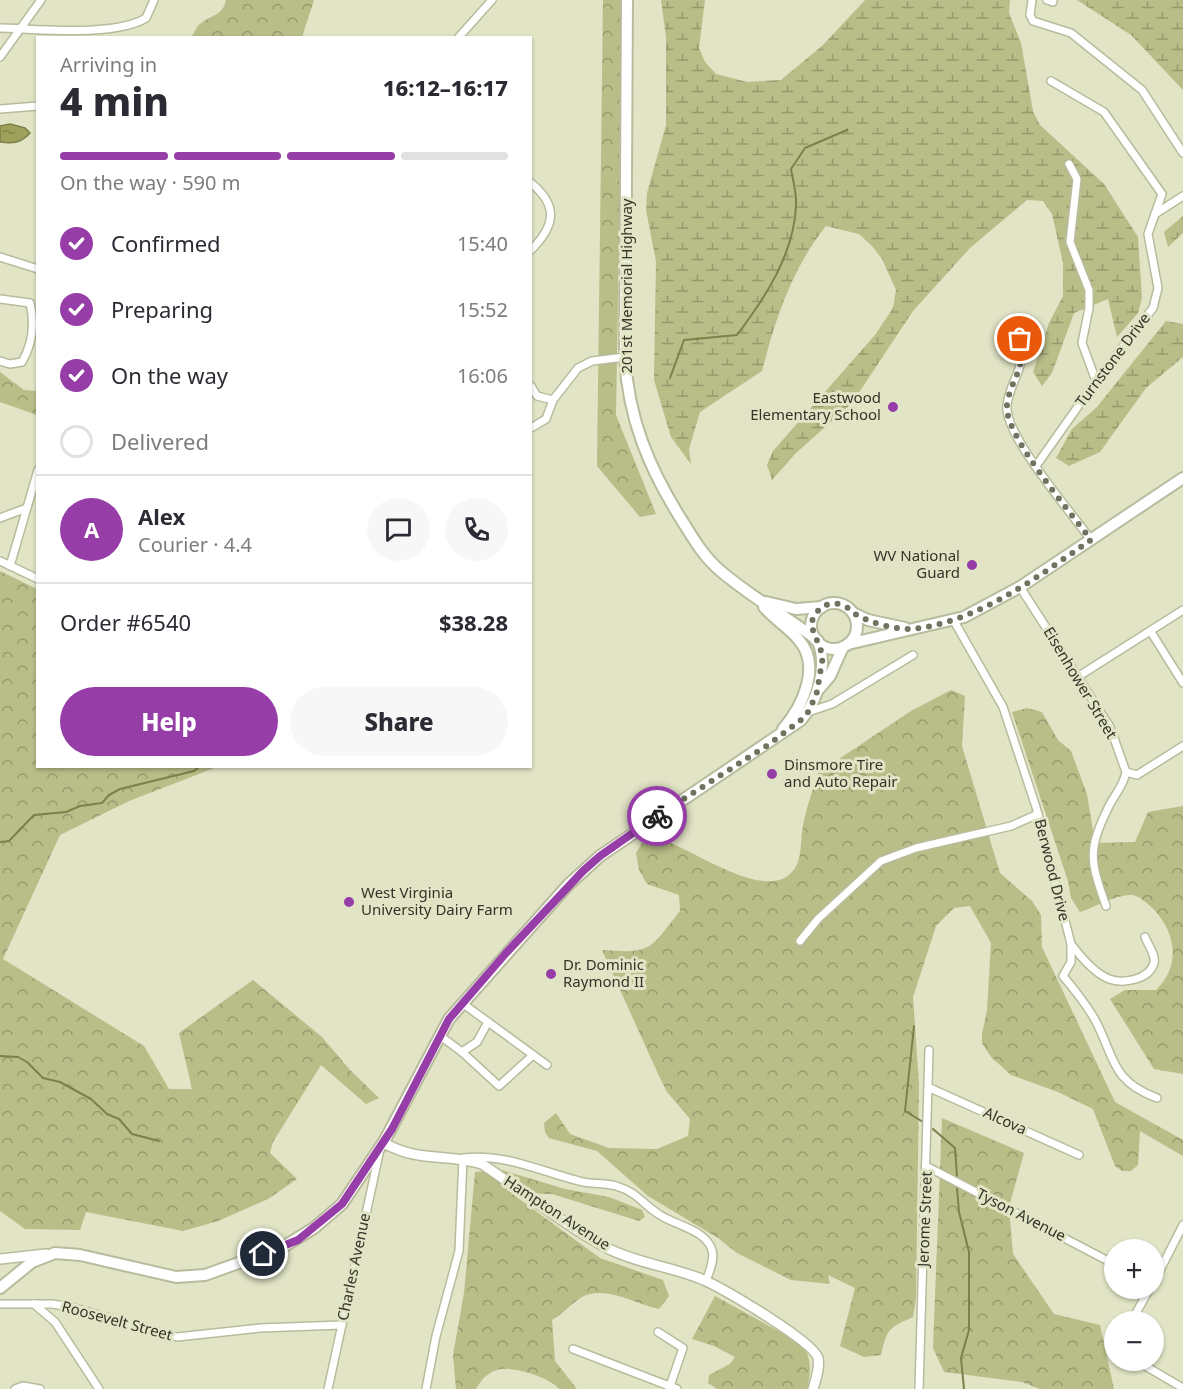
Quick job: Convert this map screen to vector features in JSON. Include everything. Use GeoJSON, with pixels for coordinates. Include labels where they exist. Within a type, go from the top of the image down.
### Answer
{"type":"FeatureCollection","features":[{"type":"Feature","properties":{"kind":"main road","name":"201st Memorial Highway"},"geometry":{"type":"LineString","coordinates":[[627,0],[625,357],[634,420],[646,457],[698,546],[715,566],[758,600],[788,617],[817,640]]}},
{"type":"Feature","properties":{"kind":"main road"},"geometry":{"type":"LineString","coordinates":[[817,640],[828,648],[845,646],[908,629],[954,621],[1020,587],[1183,478]]}},
{"type":"Feature","properties":{"kind":"main road","name":"201st Memorial Highway"},"geometry":{"type":"LineString","coordinates":[[758,600],[796,609],[822,606]]}},
{"type":"Feature","properties":{"kind":"main road"},"geometry":{"type":"LineString","coordinates":[[758,600],[772,616],[798,638],[808,660],[808,683],[803,699],[796,712],[768,745]]}},
{"type":"Feature","properties":{"kind":"main road"},"geometry":{"type":"LineString","coordinates":[[0,1288],[32,1262],[55,1253],[80,1255],[176,1277],[206,1275],[283,1247],[314,1228],[342,1204],[384,1143],[439,1035],[462,1004],[568,885],[600,856],[768,745],[808,712],[817,692],[823,656],[811,625],[822,606],[836,603],[848,607],[853,613],[857,628],[830,676],[817,692]]}},
{"type":"Feature","properties":{"kind":"main road"},"geometry":{"type":"LineString","coordinates":[[853,613],[868,620],[908,629]]}},
{"type":"Feature","properties":{"kind":"street"},"geometry":{"type":"LineString","coordinates":[[0,57],[41,0]]}},
{"type":"Feature","properties":{"kind":"street"},"geometry":{"type":"LineString","coordinates":[[0,28],[121,28],[146,18],[154,0]]}},
{"type":"Feature","properties":{"kind":"street"},"geometry":{"type":"LineString","coordinates":[[460,36],[492,0]]}},
{"type":"Feature","properties":{"kind":"street"},"geometry":{"type":"LineString","coordinates":[[1032,0],[1030,15],[1033,21],[1071,33],[1142,90],[1183,153]]}},
{"type":"Feature","properties":{"kind":"street","name":"Turnstone Drive"},"geometry":{"type":"LineString","coordinates":[[1036,466],[1096,381],[1153,308],[1157,297],[1157,278],[1148,234],[1160,201],[1159,187],[1115,123],[1104,112],[1051,81]]}},
{"type":"Feature","properties":{"kind":"street"},"geometry":{"type":"LineString","coordinates":[[0,109],[36,106]]}},
{"type":"Feature","properties":{"kind":"street"},"geometry":{"type":"LineString","coordinates":[[1069,164],[1077,178],[1070,242],[1089,290],[1089,308],[1082,343],[1096,381]]}},
{"type":"Feature","properties":{"kind":"street"},"geometry":{"type":"LineString","coordinates":[[532,184],[547,200],[551,215],[544,235],[532,249]]}},
{"type":"Feature","properties":{"kind":"street"},"geometry":{"type":"LineString","coordinates":[[1153,215],[1183,196]]}},
{"type":"Feature","properties":{"kind":"street"},"geometry":{"type":"LineString","coordinates":[[0,257],[36,268]]}},
{"type":"Feature","properties":{"kind":"street"},"geometry":{"type":"LineString","coordinates":[[0,299],[30,303],[34,319],[30,347],[22,362],[10,364],[0,362]]}},
{"type":"Feature","properties":{"kind":"street"},"geometry":{"type":"LineString","coordinates":[[1020,339],[1023,358],[1006,406],[1012,428],[1036,466],[1091,540]]}},
{"type":"Feature","properties":{"kind":"street"},"geometry":{"type":"LineString","coordinates":[[532,427],[546,419],[553,400],[578,368],[592,361],[625,357]]}},
{"type":"Feature","properties":{"kind":"street"},"geometry":{"type":"LineString","coordinates":[[532,388],[537,396],[553,400]]}},
{"type":"Feature","properties":{"kind":"street"},"geometry":{"type":"LineString","coordinates":[[10,566],[24,509],[36,476]]}},
{"type":"Feature","properties":{"kind":"street"},"geometry":{"type":"LineString","coordinates":[[0,518],[24,509]]}},
{"type":"Feature","properties":{"kind":"street"},"geometry":{"type":"LineString","coordinates":[[0,561],[36,578]]}},
{"type":"Feature","properties":{"kind":"street","name":"Eisenhower Street"},"geometry":{"type":"LineString","coordinates":[[1020,587],[1079,675],[1110,728],[1126,772]]}},
{"type":"Feature","properties":{"kind":"street"},"geometry":{"type":"LineString","coordinates":[[1079,675],[1183,610]]}},
{"type":"Feature","properties":{"kind":"street","name":"Berwood Drive"},"geometry":{"type":"LineString","coordinates":[[954,621],[1003,707],[1038,814],[1071,944],[1071,962],[1063,976],[1094,1019],[1116,1068],[1131,1086],[1157,1098]]}},
{"type":"Feature","properties":{"kind":"street"},"geometry":{"type":"LineString","coordinates":[[1151,632],[1183,683]]}},
{"type":"Feature","properties":{"kind":"street"},"geometry":{"type":"LineString","coordinates":[[808,712],[832,704],[913,655]]}},
{"type":"Feature","properties":{"kind":"street"},"geometry":{"type":"LineString","coordinates":[[1106,906],[1093,867],[1091,852],[1109,806],[1124,782],[1126,772],[1137,775],[1183,746]]}},
{"type":"Feature","properties":{"kind":"street"},"geometry":{"type":"LineString","coordinates":[[800,941],[818,919],[881,861],[916,848],[1011,826],[1038,814]]}},
{"type":"Feature","properties":{"kind":"street"},"geometry":{"type":"LineString","coordinates":[[1071,944],[1079,956],[1109,979],[1127,980],[1140,978],[1149,972],[1154,963],[1154,955],[1145,937]]}},
{"type":"Feature","properties":{"kind":"street"},"geometry":{"type":"LineString","coordinates":[[462,1004],[547,1065]]}},
{"type":"Feature","properties":{"kind":"street"},"geometry":{"type":"LineString","coordinates":[[462,1052],[477,1042],[488,1022]]}},
{"type":"Feature","properties":{"kind":"street"},"geometry":{"type":"LineString","coordinates":[[439,1035],[462,1052],[499,1086],[533,1055]]}},
{"type":"Feature","properties":{"kind":"street","name":"Jerome Street"},"geometry":{"type":"LineString","coordinates":[[922,1388],[929,1050]]}},
{"type":"Feature","properties":{"kind":"street","name":"Alcova"},"geometry":{"type":"LineString","coordinates":[[930,1088],[1079,1155]]}},
{"type":"Feature","properties":{"kind":"street","name":"Hampton Avenue"},"geometry":{"type":"LineString","coordinates":[[384,1143],[399,1151],[421,1157],[463,1158],[482,1164],[610,1250],[706,1281],[785,1328],[813,1349],[818,1357],[813,1389]]}},
{"type":"Feature","properties":{"kind":"street","name":"Charles Avenue"},"geometry":{"type":"LineString","coordinates":[[328,1389],[384,1143]]}},
{"type":"Feature","properties":{"kind":"street"},"geometry":{"type":"LineString","coordinates":[[426,1389],[436,1336],[459,1251],[463,1158],[503,1158],[578,1181],[616,1185],[630,1191],[662,1217],[688,1228],[709,1245],[713,1258],[706,1281]]}},
{"type":"Feature","properties":{"kind":"street","name":"Tyson Avenue"},"geometry":{"type":"LineString","coordinates":[[926,1166],[1104,1259]]}},
{"type":"Feature","properties":{"kind":"street"},"geometry":{"type":"LineString","coordinates":[[1164,1262],[1183,1225]]}},
{"type":"Feature","properties":{"kind":"street"},"geometry":{"type":"LineString","coordinates":[[0,1259],[55,1253]]}},
{"type":"Feature","properties":{"kind":"street","name":"Roosevelt Street"},"geometry":{"type":"LineString","coordinates":[[0,1304],[70,1307],[177,1337],[260,1328],[342,1325]]}},
{"type":"Feature","properties":{"kind":"street"},"geometry":{"type":"LineString","coordinates":[[33,1304],[55,1322],[99,1389]]}},
{"type":"Feature","properties":{"kind":"street"},"geometry":{"type":"LineString","coordinates":[[573,1349],[672,1388],[683,1348],[658,1332]]}},
{"type":"Feature","properties":{"kind":"street"},"geometry":{"type":"LineString","coordinates":[[1153,1371],[1181,1388]]}},
{"type":"Feature","properties":{"kind":"street"},"geometry":{"type":"LineString","coordinates":[[15,1389],[24,1386],[40,1389]]}},
{"type":"Feature","properties":{"kind":"green space"},"geometry":{"type":"Polygon","coordinates":[[[226,0],[314,0],[302,36],[192,36],[200,24],[216,15],[226,0]]]}},
{"type":"Feature","properties":{"kind":"green space"},"geometry":{"type":"Polygon","coordinates":[[[603,0],[623,0],[616,415],[656,514],[640,517],[597,466],[603,0]]]}},
{"type":"Feature","properties":{"kind":"green space"},"geometry":{"type":"Polygon","coordinates":[[[661,0],[705,0],[699,48],[705,62],[716,74],[747,82],[781,80],[823,45],[865,0],[1010,0],[1009,13],[1021,43],[1033,111],[1040,125],[1104,184],[1138,237],[1142,298],[1138,313],[1117,337],[1108,299],[1074,313],[1052,373],[1042,386],[1033,372],[1049,323],[1063,296],[1063,263],[1052,214],[1043,201],[1027,200],[970,248],[913,311],[852,403],[796,453],[772,480],[767,465],[773,451],[875,335],[893,308],[896,290],[882,259],[872,246],[859,234],[826,226],[803,259],[786,295],[762,371],[700,412],[689,449],[691,464],[671,437],[654,380],[656,261],[646,210],[647,193],[666,125],[666,37],[661,0]]]}},
{"type":"Feature","properties":{"kind":"green space"},"geometry":{"type":"Polygon","coordinates":[[[1077,0],[1183,0],[1183,90],[1131,35],[1077,0]]]}},
{"type":"Feature","properties":{"kind":"green space"},"geometry":{"type":"Polygon","coordinates":[[[1183,216],[1183,233],[1168,247],[1164,232],[1183,216]]]}},
{"type":"Feature","properties":{"kind":"green space"},"geometry":{"type":"Polygon","coordinates":[[[1166,321],[1183,324],[1183,357],[1146,388],[1100,452],[1069,466],[1056,458],[1072,429],[1097,407],[1166,321]]]}},
{"type":"Feature","properties":{"kind":"green space"},"geometry":{"type":"Polygon","coordinates":[[[0,372],[24,390],[36,391],[36,415],[0,402],[0,372]]]}},
{"type":"Feature","properties":{"kind":"green space"},"geometry":{"type":"Polygon","coordinates":[[[0,571],[36,589],[36,768],[214,768],[129,801],[60,835],[3,959],[144,1046],[169,1089],[192,1089],[179,1033],[253,980],[322,1037],[350,1070],[379,1098],[366,1104],[321,1065],[273,1142],[270,1153],[297,1179],[268,1199],[218,1221],[183,1231],[86,1212],[80,1230],[25,1229],[0,1211],[0,571]]]}},
{"type":"Feature","properties":{"kind":"green space"},"geometry":{"type":"Polygon","coordinates":[[[951,690],[965,696],[962,746],[1000,873],[1032,901],[1041,915],[1042,947],[1115,1102],[1183,1140],[1183,1156],[1140,1131],[1138,1165],[1131,1171],[1122,1171],[1115,1166],[1093,1109],[1058,1092],[1011,1075],[991,1057],[982,1043],[982,1034],[987,1010],[991,943],[970,906],[954,908],[936,926],[913,997],[919,1084],[916,1298],[913,1317],[890,1330],[881,1355],[864,1357],[840,1346],[855,1288],[828,1275],[830,1284],[791,1280],[737,1253],[718,1238],[648,1196],[597,1151],[549,1138],[545,1132],[544,1123],[556,1113],[570,1134],[609,1148],[657,1149],[688,1136],[690,1119],[667,1092],[602,950],[632,951],[649,946],[680,911],[679,895],[647,884],[639,870],[636,853],[644,840],[662,840],[748,878],[765,881],[781,879],[793,871],[798,861],[804,819],[818,773],[911,711],[951,690]]]}},
{"type":"Feature","properties":{"kind":"green space"},"geometry":{"type":"Polygon","coordinates":[[[1027,708],[1042,712],[1058,740],[1071,751],[1087,794],[1095,843],[1135,842],[1148,812],[1183,806],[1183,1074],[1154,1069],[1110,999],[1125,990],[1156,990],[1165,980],[1173,958],[1170,935],[1158,914],[1137,896],[1117,897],[1080,912],[1071,898],[1068,881],[1012,712],[1027,708]]]}},
{"type":"Feature","properties":{"kind":"green space"},"geometry":{"type":"Polygon","coordinates":[[[942,1118],[1024,1153],[1009,1207],[1013,1254],[1054,1314],[1100,1325],[1104,1343],[1104,1371],[1110,1371],[1114,1389],[1040,1389],[1022,1382],[944,1372],[933,1348],[942,1118]]]}},
{"type":"Feature","properties":{"kind":"green space"},"geometry":{"type":"Polygon","coordinates":[[[502,1170],[565,1189],[609,1197],[642,1210],[645,1217],[639,1221],[552,1194],[511,1193],[600,1258],[663,1280],[669,1296],[659,1309],[611,1294],[591,1294],[579,1299],[552,1320],[555,1361],[577,1389],[559,1389],[539,1376],[503,1369],[487,1375],[476,1389],[456,1389],[453,1355],[464,1293],[475,1172],[502,1170]]]}},
{"type":"Feature","properties":{"kind":"green space"},"geometry":{"type":"Polygon","coordinates":[[[715,1296],[802,1344],[808,1355],[810,1366],[807,1389],[717,1389],[708,1383],[709,1375],[730,1364],[735,1357],[714,1346],[692,1339],[715,1296]]]}},
{"type":"Feature","properties":{"kind":"water"},"geometry":{"type":"Polygon","coordinates":[[[10,124],[25,128],[30,133],[16,142],[0,142],[0,126],[10,124]]]}},
{"type":"Feature","properties":{"kind":"waterway"},"geometry":{"type":"LineString","coordinates":[[670,378],[684,340],[737,335],[747,321],[776,275],[790,241],[796,201],[791,169],[805,148],[847,130]]}},
{"type":"Feature","properties":{"kind":"waterway"},"geometry":{"type":"LineString","coordinates":[[0,842],[9,841],[34,815],[66,812],[80,806],[102,803],[109,795],[120,789],[194,771],[198,768]]}},
{"type":"Feature","properties":{"kind":"waterway"},"geometry":{"type":"LineString","coordinates":[[914,1026],[905,1111],[923,1122]]}},
{"type":"Feature","properties":{"kind":"waterway"},"geometry":{"type":"LineString","coordinates":[[0,1056],[18,1057],[27,1062],[43,1078],[60,1082],[91,1099],[107,1114],[119,1119],[132,1134],[159,1141]]}},
{"type":"Feature","properties":{"kind":"waterway"},"geometry":{"type":"LineString","coordinates":[[933,1129],[955,1148],[957,1176]]}},
{"type":"Feature","properties":{"kind":"waterway"},"geometry":{"type":"LineString","coordinates":[[957,1188],[959,1212],[969,1252],[969,1330],[961,1358],[964,1389]]}},
{"type":"Feature","properties":{"kind":"way so far"},"geometry":{"type":"LineString","coordinates":[[657,816],[768,745],[801,720],[809,711],[817,692],[823,656],[818,641],[812,633],[811,625],[816,612],[822,606],[842,604],[853,613],[868,620],[908,629],[954,621],[1020,587],[1091,540],[1025,452],[1012,428],[1006,406],[1023,358],[1020,339]]}},
{"type":"Feature","properties":{"kind":"place","name":"Eastwood Elementary School"},"geometry":{"type":"Point","coordinates":[893,407]}},
{"type":"Feature","properties":{"kind":"place","name":"WV National Guard"},"geometry":{"type":"Point","coordinates":[972,565]}},
{"type":"Feature","properties":{"kind":"place","name":"Dinsmore Tire and Auto Repair"},"geometry":{"type":"Point","coordinates":[772,774]}},
{"type":"Feature","properties":{"kind":"place","name":"West Virginia University Dairy Farm"},"geometry":{"type":"Point","coordinates":[349,902]}},
{"type":"Feature","properties":{"kind":"place","name":"Dr. Dominic Raymond II"},"geometry":{"type":"Point","coordinates":[551,974]}},
{"type":"Feature","properties":{"kind":"route"},"geometry":{"type":"LineString","coordinates":[[263,1254],[298,1240],[329,1217],[342,1204],[392,1129],[449,1019],[568,885],[600,856],[657,816]]}}]}
